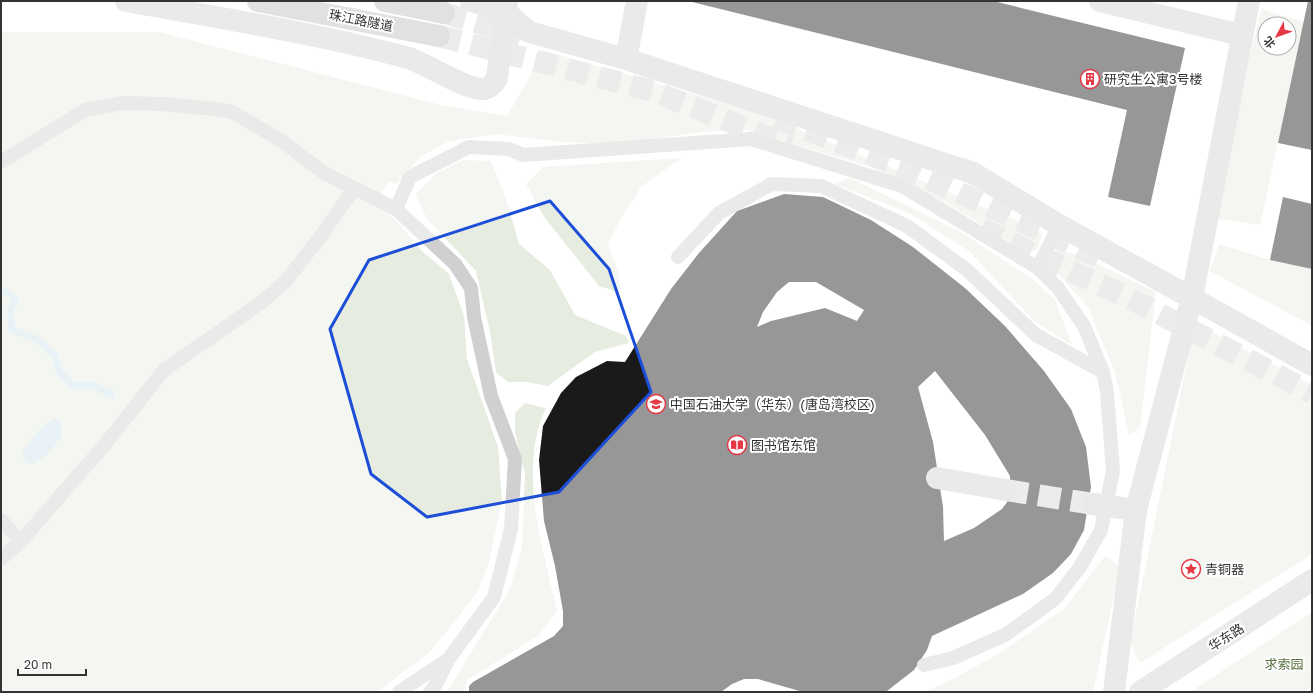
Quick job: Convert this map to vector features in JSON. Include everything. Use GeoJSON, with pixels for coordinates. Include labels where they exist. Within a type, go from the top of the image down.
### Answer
{"type":"FeatureCollection","features":[{"type":"Feature","properties":{"kind":"main road","name":"珠江路隧道"},"geometry":{"type":"LineString","coordinates":[[258,1],[439,36]]}},
{"type":"Feature","properties":{"kind":"main road","name":"珠江路隧道"},"geometry":{"type":"LineString","coordinates":[[385,1],[444,13]]}},
{"type":"Feature","properties":{"kind":"street"},"geometry":{"type":"LineString","coordinates":[[126,1],[260,25],[384,51],[414,59],[453,79],[478,89],[490,87],[497,78],[506,6]]}},
{"type":"Feature","properties":{"kind":"street"},"geometry":{"type":"LineString","coordinates":[[471,1],[506,6],[529,32],[626,59],[973,173],[1059,225],[1312,365]]}},
{"type":"Feature","properties":{"kind":"street"},"geometry":{"type":"LineString","coordinates":[[626,59],[637,1]]}},
{"type":"Feature","properties":{"kind":"street"},"geometry":{"type":"LineString","coordinates":[[1100,1],[1241,35]]}},
{"type":"Feature","properties":{"kind":"street"},"geometry":{"type":"LineString","coordinates":[[1114,692],[1136,510],[1192,298],[1241,35],[1249,1]]}},
{"type":"Feature","properties":{"kind":"street"},"geometry":{"type":"LineString","coordinates":[[937,478],[1006,490]]}},
{"type":"Feature","properties":{"kind":"street"},"geometry":{"type":"LineString","coordinates":[[1099,505],[1136,510]]}},
{"type":"Feature","properties":{"kind":"street","name":"华东路"},"geometry":{"type":"LineString","coordinates":[[1140,692],[1312,580]]}},
{"type":"Feature","properties":{"kind":"lane"},"geometry":{"type":"LineString","coordinates":[[1,162],[85,110],[122,102],[162,104],[232,112],[282,141],[324,173],[396,209],[455,264],[471,288],[474,317],[491,396],[515,459],[511,529],[494,597],[448,660],[435,686],[430,692]]}},
{"type":"Feature","properties":{"kind":"lane"},"geometry":{"type":"LineString","coordinates":[[396,209],[410,177],[469,147],[509,149],[523,155],[751,139],[902,186],[1038,268],[1058,288],[1084,326],[1103,372],[1107,392],[1113,471],[1099,505],[1101,530],[1080,567],[1055,599],[1005,634],[953,658],[924,665]]}},
{"type":"Feature","properties":{"kind":"lane"},"geometry":{"type":"LineString","coordinates":[[678,257],[719,213],[772,184],[821,186],[908,226],[966,270],[1036,335],[1103,372]]}},
{"type":"Feature","properties":{"kind":"lane"},"geometry":{"type":"LineString","coordinates":[[1,559],[21,541],[107,442],[164,370],[262,302],[286,281],[320,238],[354,189]]}},
{"type":"Feature","properties":{"kind":"lane"},"geometry":{"type":"LineString","coordinates":[[1038,268],[1059,225]]}},
{"type":"Feature","properties":{"kind":"lane"},"geometry":{"type":"LineString","coordinates":[[1,520],[21,541]]}},
{"type":"Feature","properties":{"kind":"lane"},"geometry":{"type":"LineString","coordinates":[[399,692],[448,660]]}},
{"type":"Feature","properties":{"kind":"highlighted area"},"geometry":{"type":"Polygon","coordinates":[[[550,201],[609,269],[651,392],[559,492],[427,517],[371,474],[330,329],[369,260],[550,201]]]}},
{"type":"Feature","properties":{"kind":"green space"},"geometry":{"type":"Polygon","coordinates":[[[1261,9],[1284,16],[1259,16],[1261,9]]]}},
{"type":"Feature","properties":{"kind":"green space"},"geometry":{"type":"Polygon","coordinates":[[[1297,20],[1304,22],[1297,54],[1297,20]]]}},
{"type":"Feature","properties":{"kind":"green space"},"geometry":{"type":"Polygon","coordinates":[[[1257,26],[1257,56],[1297,56],[1260,225],[1213,218],[1257,26]]]}},
{"type":"Feature","properties":{"kind":"green space"},"geometry":{"type":"Polygon","coordinates":[[[1,32],[159,32],[445,106],[507,116],[535,68],[542,50],[765,115],[1022,223],[1042,234],[1038,249],[1027,253],[944,202],[871,167],[742,129],[700,132],[621,144],[561,142],[497,134],[450,141],[421,156],[396,184],[389,181],[375,201],[401,226],[423,252],[449,274],[464,316],[467,359],[498,447],[502,501],[488,565],[477,593],[431,651],[377,692],[1,692],[1,32]]]}},
{"type":"Feature","properties":{"kind":"green space"},"geometry":{"type":"Polygon","coordinates":[[[681,158],[641,187],[620,220],[608,244],[619,275],[621,293],[599,286],[545,218],[526,184],[543,167],[681,158]]]}},
{"type":"Feature","properties":{"kind":"green space"},"geometry":{"type":"Polygon","coordinates":[[[463,160],[491,161],[506,199],[519,244],[550,270],[575,315],[626,336],[629,343],[595,352],[548,386],[526,382],[508,382],[496,372],[490,332],[476,271],[427,219],[416,194],[437,173],[463,160]]]}},
{"type":"Feature","properties":{"kind":"green space"},"geometry":{"type":"Polygon","coordinates":[[[850,178],[961,232],[1034,280],[1055,300],[1072,345],[1034,321],[969,251],[911,214],[835,184],[850,178]]]}},
{"type":"Feature","properties":{"kind":"green space"},"geometry":{"type":"Polygon","coordinates":[[[1219,244],[1270,260],[1312,269],[1312,326],[1210,271],[1219,244]]]}},
{"type":"Feature","properties":{"kind":"green space"},"geometry":{"type":"Polygon","coordinates":[[[1057,249],[1081,256],[1156,292],[1140,427],[1129,435],[1115,372],[1088,307],[1051,266],[1057,249]]]}},
{"type":"Feature","properties":{"kind":"green space"},"geometry":{"type":"Polygon","coordinates":[[[1195,323],[1312,385],[1312,554],[1140,663],[1130,643],[1195,323]]]}},
{"type":"Feature","properties":{"kind":"green space"},"geometry":{"type":"Polygon","coordinates":[[[525,403],[546,408],[538,431],[534,456],[533,483],[535,509],[540,536],[557,611],[538,636],[467,680],[464,692],[447,692],[510,589],[522,547],[525,474],[515,432],[515,413],[525,403]]]}},
{"type":"Feature","properties":{"kind":"green space"},"geometry":{"type":"Polygon","coordinates":[[[1105,556],[1120,567],[1093,692],[922,692],[943,684],[1002,652],[1066,607],[1105,556]]]}},
{"type":"Feature","properties":{"kind":"green space","name":"求索园"},"geometry":{"type":"Polygon","coordinates":[[[1312,612],[1312,692],[1190,692],[1312,612]]]}},
{"type":"Feature","properties":{"kind":"water"},"geometry":{"type":"Polygon","coordinates":[[[54,418],[61,422],[61,438],[46,455],[34,464],[26,463],[22,453],[38,431],[54,418]]]}},
{"type":"Feature","properties":{"kind":"building","name":"研究生公寓3号楼"},"geometry":{"type":"Polygon","coordinates":[[[688,1],[993,1],[1185,48],[1150,206],[1108,197],[1127,110],[688,1]]]}},
{"type":"Feature","properties":{"kind":"building"},"geometry":{"type":"Polygon","coordinates":[[[1308,1],[1312,1],[1312,150],[1278,143],[1308,1]]]}},
{"type":"Feature","properties":{"kind":"building","name":"图书馆东馆"},"geometry":{"type":"Polygon","coordinates":[[[784,194],[823,197],[871,220],[913,247],[965,288],[1005,326],[1044,371],[1071,409],[1086,447],[1091,487],[1084,530],[1071,554],[1053,573],[1023,594],[932,636],[927,650],[914,670],[887,691],[803,692],[758,679],[744,679],[732,684],[721,692],[469,692],[469,686],[473,682],[554,636],[563,626],[563,611],[555,566],[544,521],[539,460],[543,426],[561,393],[576,377],[607,361],[625,362],[671,289],[699,253],[737,211],[784,194]],[[789,282],[777,292],[763,312],[757,327],[771,321],[825,308],[857,321],[864,310],[816,282],[789,282]],[[935,371],[918,387],[933,442],[943,507],[944,541],[974,528],[1002,509],[1010,498],[1010,476],[985,435],[935,371]]]}},
{"type":"Feature","properties":{"kind":"building"},"geometry":{"type":"Polygon","coordinates":[[[1283,197],[1312,204],[1312,269],[1270,260],[1283,197]]]}},
{"type":"Feature","properties":{"kind":"waterway"},"geometry":{"type":"LineString","coordinates":[[1,291],[10,294],[16,302],[10,308],[12,330],[37,339],[55,356],[59,371],[72,385],[91,385],[111,394]]}},
{"type":"Feature","properties":{"kind":"tunnel"},"geometry":{"type":"LineString","coordinates":[[444,13],[521,35]]}},
{"type":"Feature","properties":{"kind":"tunnel"},"geometry":{"type":"LineString","coordinates":[[439,36],[653,91],[790,146]]}},
{"type":"Feature","properties":{"kind":"tunnel"},"geometry":{"type":"LineString","coordinates":[[776,118],[903,167],[1099,257]]}},
{"type":"Feature","properties":{"kind":"tunnel"},"geometry":{"type":"LineString","coordinates":[[981,229],[1125,296],[1312,393]]}},
{"type":"Feature","properties":{"kind":"tunnel"},"geometry":{"type":"LineString","coordinates":[[1006,490],[1093,504]]}},
{"type":"Feature","properties":{"kind":"place","name":"研究生公寓3号楼"},"geometry":{"type":"Point","coordinates":[1090,79]}},
{"type":"Feature","properties":{"kind":"place","name":"中国石油大学（华东）(唐岛湾校区)"},"geometry":{"type":"Point","coordinates":[656,404]}},
{"type":"Feature","properties":{"kind":"place","name":"图书馆东馆"},"geometry":{"type":"Point","coordinates":[737,445]}},
{"type":"Feature","properties":{"kind":"place","name":"青铜器"},"geometry":{"type":"Point","coordinates":[1191,569]}}]}
